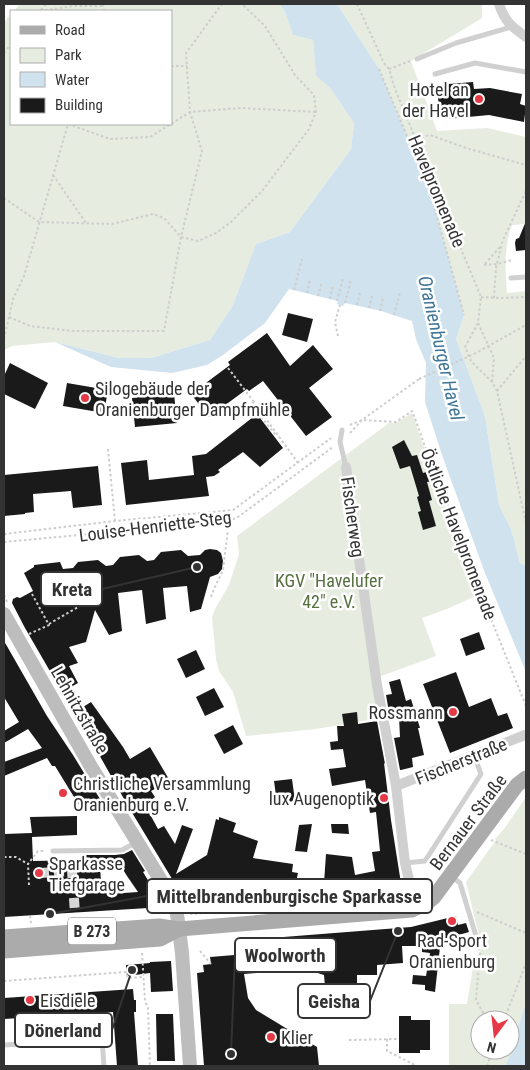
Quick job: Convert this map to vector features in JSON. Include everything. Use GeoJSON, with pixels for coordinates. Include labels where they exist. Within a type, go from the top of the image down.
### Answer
{"type":"FeatureCollection","features":[{"type":"Feature","properties":{"kind":"main road","name":"Lehnitzstraße"},"geometry":{"type":"LineString","coordinates":[[4,614],[90,765],[173,900],[179,929],[190,1066]]}},
{"type":"Feature","properties":{"kind":"main road","name":"Bernauer Straße"},"geometry":{"type":"LineString","coordinates":[[4,938],[159,926],[179,929],[412,910],[427,903],[434,897],[517,785],[526,778]]}},
{"type":"Feature","properties":{"kind":"main road","name":"Bernauer Straße"},"geometry":{"type":"LineString","coordinates":[[4,951],[160,939],[179,929]]}},
{"type":"Feature","properties":{"kind":"street"},"geometry":{"type":"LineString","coordinates":[[499,4],[511,26],[526,37]]}},
{"type":"Feature","properties":{"kind":"street","name":"Fischerweg"},"geometry":{"type":"LineString","coordinates":[[346,467],[377,685]]}},
{"type":"Feature","properties":{"kind":"street","name":"Fischerstraße"},"geometry":{"type":"LineString","coordinates":[[377,685],[396,786],[405,863],[413,897],[419,907]]}},
{"type":"Feature","properties":{"kind":"street","name":"Fischerstraße"},"geometry":{"type":"LineString","coordinates":[[396,786],[525,735]]}},
{"type":"Feature","properties":{"kind":"lane"},"geometry":{"type":"LineString","coordinates":[[417,59],[511,26]]}},
{"type":"Feature","properties":{"kind":"lane"},"geometry":{"type":"LineString","coordinates":[[435,74],[475,63],[526,72]]}},
{"type":"Feature","properties":{"kind":"lane"},"geometry":{"type":"LineString","coordinates":[[511,278],[526,277]]}},
{"type":"Feature","properties":{"kind":"lane"},"geometry":{"type":"LineString","coordinates":[[342,430],[340,442],[346,467]]}},
{"type":"Feature","properties":{"kind":"lane"},"geometry":{"type":"LineString","coordinates":[[405,863],[426,861],[481,774],[474,755]]}},
{"type":"Feature","properties":{"kind":"lane"},"geometry":{"type":"LineString","coordinates":[[53,851],[122,850],[137,842]]}},
{"type":"Feature","properties":{"kind":"lane"},"geometry":{"type":"LineString","coordinates":[[451,876],[460,883],[476,936]]}},
{"type":"Feature","properties":{"kind":"lane"},"geometry":{"type":"LineString","coordinates":[[4,1045],[102,1039],[104,1066]]}},
{"type":"Feature","properties":{"kind":"path"},"geometry":{"type":"LineString","coordinates":[[9,317],[30,326],[73,331],[164,330],[181,237],[202,152],[190,112],[186,53],[222,4]]}},
{"type":"Feature","properties":{"kind":"path"},"geometry":{"type":"LineString","coordinates":[[4,198],[40,222],[112,224],[152,214],[164,218],[181,237],[198,241],[216,233],[231,222],[262,191],[310,128],[316,112],[314,95],[295,75],[265,26],[242,4]]}},
{"type":"Feature","properties":{"kind":"path","name":"Havelpromenade"},"geometry":{"type":"LineString","coordinates":[[357,4],[384,63],[389,69],[395,89],[481,297]]}},
{"type":"Feature","properties":{"kind":"path"},"geometry":{"type":"LineString","coordinates":[[46,10],[73,6],[103,5]]}},
{"type":"Feature","properties":{"kind":"path"},"geometry":{"type":"LineString","coordinates":[[389,69],[417,59]]}},
{"type":"Feature","properties":{"kind":"path"},"geometry":{"type":"LineString","coordinates":[[172,66],[187,66]]}},
{"type":"Feature","properties":{"kind":"path"},"geometry":{"type":"LineString","coordinates":[[380,69],[430,191],[464,315]]}},
{"type":"Feature","properties":{"kind":"path"},"geometry":{"type":"LineString","coordinates":[[172,123],[190,112],[241,108],[316,112]]}},
{"type":"Feature","properties":{"kind":"path"},"geometry":{"type":"LineString","coordinates":[[4,339],[13,299],[24,276],[68,125]]}},
{"type":"Feature","properties":{"kind":"path"},"geometry":{"type":"LineString","coordinates":[[71,125],[110,139],[150,137],[169,125]]}},
{"type":"Feature","properties":{"kind":"path"},"geometry":{"type":"LineString","coordinates":[[416,138],[430,135],[466,148],[526,165]]}},
{"type":"Feature","properties":{"kind":"path"},"geometry":{"type":"LineString","coordinates":[[53,175],[86,223]]}},
{"type":"Feature","properties":{"kind":"path"},"geometry":{"type":"LineString","coordinates":[[494,298],[496,264],[502,245],[526,191]]}},
{"type":"Feature","properties":{"kind":"path"},"geometry":{"type":"LineString","coordinates":[[502,245],[484,265],[512,260]]}},
{"type":"Feature","properties":{"kind":"path"},"geometry":{"type":"LineString","coordinates":[[294,290],[302,259]]}},
{"type":"Feature","properties":{"kind":"path"},"geometry":{"type":"LineString","coordinates":[[337,301],[344,278]]}},
{"type":"Feature","properties":{"kind":"path"},"geometry":{"type":"LineString","coordinates":[[307,293],[310,280]]}},
{"type":"Feature","properties":{"kind":"path"},"geometry":{"type":"LineString","coordinates":[[345,303],[351,280]]}},
{"type":"Feature","properties":{"kind":"path"},"geometry":{"type":"LineString","coordinates":[[318,296],[322,282]]}},
{"type":"Feature","properties":{"kind":"path"},"geometry":{"type":"LineString","coordinates":[[330,299],[333,285]]}},
{"type":"Feature","properties":{"kind":"path"},"geometry":{"type":"LineString","coordinates":[[394,315],[400,292]]}},
{"type":"Feature","properties":{"kind":"path"},"geometry":{"type":"LineString","coordinates":[[357,306],[360,293]]}},
{"type":"Feature","properties":{"kind":"path"},"geometry":{"type":"LineString","coordinates":[[369,308],[372,296]]}},
{"type":"Feature","properties":{"kind":"path"},"geometry":{"type":"LineString","coordinates":[[526,297],[481,297],[478,323],[465,347],[471,361],[492,382],[497,391],[526,522]]}},
{"type":"Feature","properties":{"kind":"path"},"geometry":{"type":"LineString","coordinates":[[380,311],[383,298]]}},
{"type":"Feature","properties":{"kind":"path"},"geometry":{"type":"LineString","coordinates":[[338,336],[336,322],[340,305]]}},
{"type":"Feature","properties":{"kind":"path"},"geometry":{"type":"LineString","coordinates":[[478,323],[494,358],[492,382]]}},
{"type":"Feature","properties":{"kind":"path","name":"Louise-Henriette-Steg"},"geometry":{"type":"LineString","coordinates":[[4,534],[232,510],[342,430],[362,420],[419,379],[474,354],[526,325]]}},
{"type":"Feature","properties":{"kind":"path"},"geometry":{"type":"LineString","coordinates":[[497,391],[526,356]]}},
{"type":"Feature","properties":{"kind":"path"},"geometry":{"type":"LineString","coordinates":[[228,368],[298,463]]}},
{"type":"Feature","properties":{"kind":"path"},"geometry":{"type":"LineString","coordinates":[[254,402],[248,406],[250,409],[254,407],[275,434],[278,435]]}},
{"type":"Feature","properties":{"kind":"path","name":"Östliche Havelpromenade"},"geometry":{"type":"LineString","coordinates":[[362,420],[396,422],[412,411],[420,428],[431,464],[438,477],[468,562],[526,706]]}},
{"type":"Feature","properties":{"kind":"path","name":"Louise-Henriette-Steg"},"geometry":{"type":"LineString","coordinates":[[4,542],[229,521],[238,518],[340,442],[362,420]]}},
{"type":"Feature","properties":{"kind":"path"},"geometry":{"type":"LineString","coordinates":[[108,449],[115,521]]}},
{"type":"Feature","properties":{"kind":"path"},"geometry":{"type":"LineString","coordinates":[[211,597],[223,570],[229,521]]}},
{"type":"Feature","properties":{"kind":"path"},"geometry":{"type":"LineString","coordinates":[[29,634],[85,603],[70,573]]}},
{"type":"Feature","properties":{"kind":"path"},"geometry":{"type":"LineString","coordinates":[[32,594],[49,624]]}},
{"type":"Feature","properties":{"kind":"path"},"geometry":{"type":"LineString","coordinates":[[480,835],[526,854]]}},
{"type":"Feature","properties":{"kind":"path"},"geometry":{"type":"LineString","coordinates":[[29,885],[28,864],[38,851],[53,851]]}},
{"type":"Feature","properties":{"kind":"path"},"geometry":{"type":"LineString","coordinates":[[4,857],[16,857],[28,864]]}},
{"type":"Feature","properties":{"kind":"path"},"geometry":{"type":"LineString","coordinates":[[468,909],[526,933]]}},
{"type":"Feature","properties":{"kind":"path"},"geometry":{"type":"LineString","coordinates":[[476,936],[480,953],[476,1000],[482,1010]]}},
{"type":"Feature","properties":{"kind":"path"},"geometry":{"type":"LineString","coordinates":[[141,941],[145,1000],[148,1008],[150,1066]]}},
{"type":"Feature","properties":{"kind":"path"},"geometry":{"type":"LineString","coordinates":[[200,951],[211,964]]}},
{"type":"Feature","properties":{"kind":"path"},"geometry":{"type":"LineString","coordinates":[[508,1010],[526,964]]}},
{"type":"Feature","properties":{"kind":"path"},"geometry":{"type":"LineString","coordinates":[[4,981],[126,972],[128,978],[143,977]]}},
{"type":"Feature","properties":{"kind":"path"},"geometry":{"type":"LineString","coordinates":[[387,1039],[388,1051],[417,1066]]}},
{"type":"Feature","properties":{"kind":"path"},"geometry":{"type":"LineString","coordinates":[[349,1040],[397,1039]]}},
{"type":"Feature","properties":{"kind":"green space"},"geometry":{"type":"Polygon","coordinates":[[[20,4],[279,4],[285,12],[293,35],[313,40],[316,76],[330,88],[354,123],[351,149],[290,232],[256,244],[233,305],[210,340],[151,358],[119,358],[55,342],[12,346],[4,350],[4,22],[10,15],[10,125],[172,125],[172,10],[15,10],[20,4]]]}},
{"type":"Feature","properties":{"kind":"green space"},"geometry":{"type":"Polygon","coordinates":[[[337,4],[482,4],[482,18],[411,61],[437,131],[487,128],[526,137],[526,224],[512,225],[506,250],[506,267],[507,293],[526,291],[526,566],[520,563],[511,529],[499,505],[485,416],[456,339],[464,315],[430,191],[379,69],[337,4]]]}},
{"type":"Feature","properties":{"kind":"green space","name":"KGV \"Havelufer 42\" e.V."},"geometry":{"type":"Polygon","coordinates":[[[412,413],[478,595],[422,618],[436,656],[373,679],[380,718],[316,729],[246,736],[233,692],[219,671],[212,617],[229,585],[239,554],[237,536],[389,423],[396,423],[412,413]]]}},
{"type":"Feature","properties":{"kind":"green space"},"geometry":{"type":"Polygon","coordinates":[[[526,797],[526,1004],[520,1021],[520,1010],[470,1010],[470,1060],[508,1060],[506,1066],[449,1066],[449,1004],[467,1004],[474,961],[482,948],[466,882],[526,797]]]}},
{"type":"Feature","properties":{"kind":"water","name":"Oranienburger Havel"},"geometry":{"type":"Polygon","coordinates":[[[279,4],[337,4],[379,69],[430,191],[464,315],[456,339],[485,416],[499,505],[511,529],[520,563],[526,566],[526,672],[485,573],[443,458],[425,402],[426,363],[416,339],[412,321],[381,311],[345,303],[343,306],[337,304],[338,301],[289,289],[265,323],[223,355],[207,365],[172,373],[111,367],[55,342],[119,358],[151,358],[210,340],[233,305],[256,244],[290,232],[351,149],[354,123],[330,88],[316,76],[313,40],[293,35],[285,12],[279,4]]]}},
{"type":"Feature","properties":{"kind":"water"},"geometry":{"type":"Polygon","coordinates":[[[526,1004],[526,1066],[506,1066],[508,1060],[520,1060],[520,1021],[526,1004]]]}},
{"type":"Feature","properties":{"kind":"building","name":"Hotel an der Havel"},"geometry":{"type":"Polygon","coordinates":[[[473,82],[474,89],[490,88],[522,94],[520,104],[526,106],[524,122],[489,115],[447,119],[446,108],[439,109],[437,85],[473,82]]]}},
{"type":"Feature","properties":{"kind":"building"},"geometry":{"type":"Polygon","coordinates":[[[526,221],[526,250],[516,251],[516,239],[519,238],[526,221]]]}},
{"type":"Feature","properties":{"kind":"building"},"geometry":{"type":"Polygon","coordinates":[[[288,313],[313,319],[307,342],[282,335],[288,313]]]}},
{"type":"Feature","properties":{"kind":"building"},"geometry":{"type":"Polygon","coordinates":[[[267,333],[290,366],[313,345],[333,369],[309,388],[332,417],[306,436],[263,381],[249,391],[247,389],[209,417],[191,394],[230,365],[228,362],[267,333]]]}},
{"type":"Feature","properties":{"kind":"building"},"geometry":{"type":"Polygon","coordinates":[[[10,363],[48,383],[35,409],[4,394],[4,376],[10,363]]]}},
{"type":"Feature","properties":{"kind":"building","name":"Silogebäude der Oranienburger Dampfmühle"},"geometry":{"type":"Polygon","coordinates":[[[67,383],[108,390],[104,413],[63,406],[67,383]]]}},
{"type":"Feature","properties":{"kind":"building"},"geometry":{"type":"Polygon","coordinates":[[[174,393],[177,423],[135,427],[132,398],[174,393]]]}},
{"type":"Feature","properties":{"kind":"building"},"geometry":{"type":"Polygon","coordinates":[[[257,414],[283,448],[260,467],[243,452],[218,470],[220,472],[214,476],[206,477],[209,496],[126,505],[121,463],[147,460],[149,480],[194,475],[192,456],[206,454],[257,414]]]}},
{"type":"Feature","properties":{"kind":"building"},"geometry":{"type":"Polygon","coordinates":[[[404,440],[412,456],[417,455],[423,473],[430,471],[433,481],[427,482],[432,500],[429,501],[436,526],[423,530],[418,512],[421,511],[417,497],[419,496],[410,466],[400,469],[392,447],[404,440]]]}},
{"type":"Feature","properties":{"kind":"building"},"geometry":{"type":"Polygon","coordinates":[[[98,466],[102,505],[73,508],[71,491],[33,494],[34,512],[4,516],[4,475],[98,466]]]}},
{"type":"Feature","properties":{"kind":"building"},"geometry":{"type":"Polygon","coordinates":[[[210,549],[221,553],[222,569],[218,574],[210,577],[201,609],[190,612],[187,586],[163,588],[166,619],[146,624],[142,590],[118,593],[122,631],[109,635],[95,610],[86,642],[69,647],[78,663],[69,666],[78,683],[62,692],[12,603],[13,599],[20,598],[33,591],[24,573],[34,567],[34,565],[60,562],[63,569],[73,568],[78,562],[98,560],[106,566],[113,565],[120,557],[139,555],[147,561],[154,560],[161,552],[181,550],[188,556],[200,555],[205,550],[210,549]]]}},
{"type":"Feature","properties":{"kind":"building"},"geometry":{"type":"Polygon","coordinates":[[[479,632],[485,649],[466,656],[460,639],[479,632]]]}},
{"type":"Feature","properties":{"kind":"building"},"geometry":{"type":"Polygon","coordinates":[[[4,641],[47,716],[100,799],[82,810],[55,766],[52,766],[47,758],[4,776],[4,762],[42,748],[28,729],[4,743],[4,731],[19,722],[4,697],[4,641]]]}},
{"type":"Feature","properties":{"kind":"building"},"geometry":{"type":"Polygon","coordinates":[[[196,650],[205,669],[186,678],[177,659],[196,650]]]}},
{"type":"Feature","properties":{"kind":"building","name":"Rossmann"},"geometry":{"type":"Polygon","coordinates":[[[456,672],[469,707],[491,698],[498,716],[507,713],[513,728],[450,753],[423,684],[456,672]]]}},
{"type":"Feature","properties":{"kind":"building"},"geometry":{"type":"Polygon","coordinates":[[[400,679],[406,701],[411,699],[420,728],[418,728],[424,755],[412,758],[413,767],[401,770],[394,738],[400,737],[399,717],[390,718],[386,695],[392,694],[389,682],[400,679]]]}},
{"type":"Feature","properties":{"kind":"building"},"geometry":{"type":"Polygon","coordinates":[[[214,688],[224,707],[205,716],[196,697],[214,688]]]}},
{"type":"Feature","properties":{"kind":"building"},"geometry":{"type":"Polygon","coordinates":[[[91,702],[130,759],[150,747],[170,781],[151,791],[155,797],[145,805],[158,829],[164,826],[175,844],[182,825],[193,829],[176,874],[207,855],[216,819],[219,820],[219,817],[236,823],[233,832],[258,841],[253,858],[293,864],[292,872],[298,873],[296,882],[324,883],[326,854],[352,857],[355,875],[375,871],[372,852],[380,851],[376,812],[370,813],[365,780],[332,786],[329,769],[346,767],[343,749],[331,750],[330,742],[338,741],[337,726],[344,726],[342,714],[357,712],[358,724],[377,721],[385,764],[391,820],[403,896],[370,899],[271,900],[192,906],[186,902],[128,806],[75,712],[91,702]]]}},
{"type":"Feature","properties":{"kind":"building"},"geometry":{"type":"Polygon","coordinates":[[[233,725],[243,744],[224,754],[214,735],[233,725]]]}},
{"type":"Feature","properties":{"kind":"building"},"geometry":{"type":"Polygon","coordinates":[[[292,779],[295,801],[277,803],[274,781],[292,779]]]}},
{"type":"Feature","properties":{"kind":"building"},"geometry":{"type":"Polygon","coordinates":[[[77,816],[77,835],[32,837],[33,861],[81,860],[81,855],[115,855],[124,854],[132,850],[164,907],[4,917],[4,834],[32,833],[30,817],[77,816]],[[117,860],[116,865],[100,862],[101,885],[111,885],[109,894],[138,892],[117,860]]]}},
{"type":"Feature","properties":{"kind":"building"},"geometry":{"type":"Polygon","coordinates":[[[312,824],[307,852],[295,851],[299,825],[312,824]]]}},
{"type":"Feature","properties":{"kind":"building"},"geometry":{"type":"Polygon","coordinates":[[[331,824],[348,824],[349,834],[332,833],[331,824]]]}},
{"type":"Feature","properties":{"kind":"building"},"geometry":{"type":"Polygon","coordinates":[[[456,916],[458,925],[466,923],[469,932],[441,938],[435,992],[425,990],[425,985],[412,984],[413,975],[426,976],[430,953],[422,952],[422,946],[402,946],[403,963],[377,965],[377,975],[357,975],[357,999],[326,998],[324,975],[311,971],[310,954],[279,954],[281,971],[244,974],[248,998],[256,1010],[317,1047],[319,1066],[204,1066],[197,973],[204,972],[203,965],[211,964],[210,957],[259,953],[258,939],[411,927],[456,916]]]}},
{"type":"Feature","properties":{"kind":"building"},"geometry":{"type":"Polygon","coordinates":[[[171,961],[173,991],[151,992],[150,973],[127,976],[126,965],[171,961]]]}},
{"type":"Feature","properties":{"kind":"building"},"geometry":{"type":"Polygon","coordinates":[[[133,989],[134,1000],[136,1000],[136,1012],[134,1012],[138,1066],[117,1066],[113,1012],[4,1019],[4,998],[133,989]]]}},
{"type":"Feature","properties":{"kind":"building"},"geometry":{"type":"Polygon","coordinates":[[[156,1014],[173,1014],[175,1061],[157,1061],[156,1014]]]}},
{"type":"Feature","properties":{"kind":"building"},"geometry":{"type":"Polygon","coordinates":[[[399,1016],[411,1016],[411,1020],[430,1020],[430,1050],[420,1050],[420,1053],[399,1053],[399,1016]]]}},
{"type":"Feature","properties":{"kind":"tunnel"},"geometry":{"type":"LineString","coordinates":[[39,873],[72,871],[75,913]]}},
{"type":"Feature","properties":{"kind":"place","name":"Hotel an der Havel"},"geometry":{"type":"Point","coordinates":[479,99]}},
{"type":"Feature","properties":{"kind":"place","name":"Silogebäude der Oranienburger Dampfmühle"},"geometry":{"type":"Point","coordinates":[85,398]}},
{"type":"Feature","properties":{"kind":"place","name":"Kreta"},"geometry":{"type":"Point","coordinates":[197,567]}},
{"type":"Feature","properties":{"kind":"place","name":"Rossmann"},"geometry":{"type":"Point","coordinates":[453,712]}},
{"type":"Feature","properties":{"kind":"place","name":"Christliche Versammlung Oranienburg e.V."},"geometry":{"type":"Point","coordinates":[63,793]}},
{"type":"Feature","properties":{"kind":"place","name":"lux Augenoptik"},"geometry":{"type":"Point","coordinates":[384,798]}},
{"type":"Feature","properties":{"kind":"place","name":"Sparkasse Tiefgarage"},"geometry":{"type":"Point","coordinates":[39,873]}},
{"type":"Feature","properties":{"kind":"place","name":"Mittelbrandenburgische Sparkasse"},"geometry":{"type":"Point","coordinates":[50,914]}},
{"type":"Feature","properties":{"kind":"place","name":"Rad-Sport Oranienburg"},"geometry":{"type":"Point","coordinates":[452,921]}},
{"type":"Feature","properties":{"kind":"place","name":"Geisha"},"geometry":{"type":"Point","coordinates":[398,931]}},
{"type":"Feature","properties":{"kind":"place","name":"Dönerland"},"geometry":{"type":"Point","coordinates":[132,970]}},
{"type":"Feature","properties":{"kind":"place","name":"Eisdiele"},"geometry":{"type":"Point","coordinates":[30,1000]}},
{"type":"Feature","properties":{"kind":"place","name":"Klier"},"geometry":{"type":"Point","coordinates":[271,1037]}},
{"type":"Feature","properties":{"kind":"place","name":"Woolworth"},"geometry":{"type":"Point","coordinates":[231,1054]}}]}
